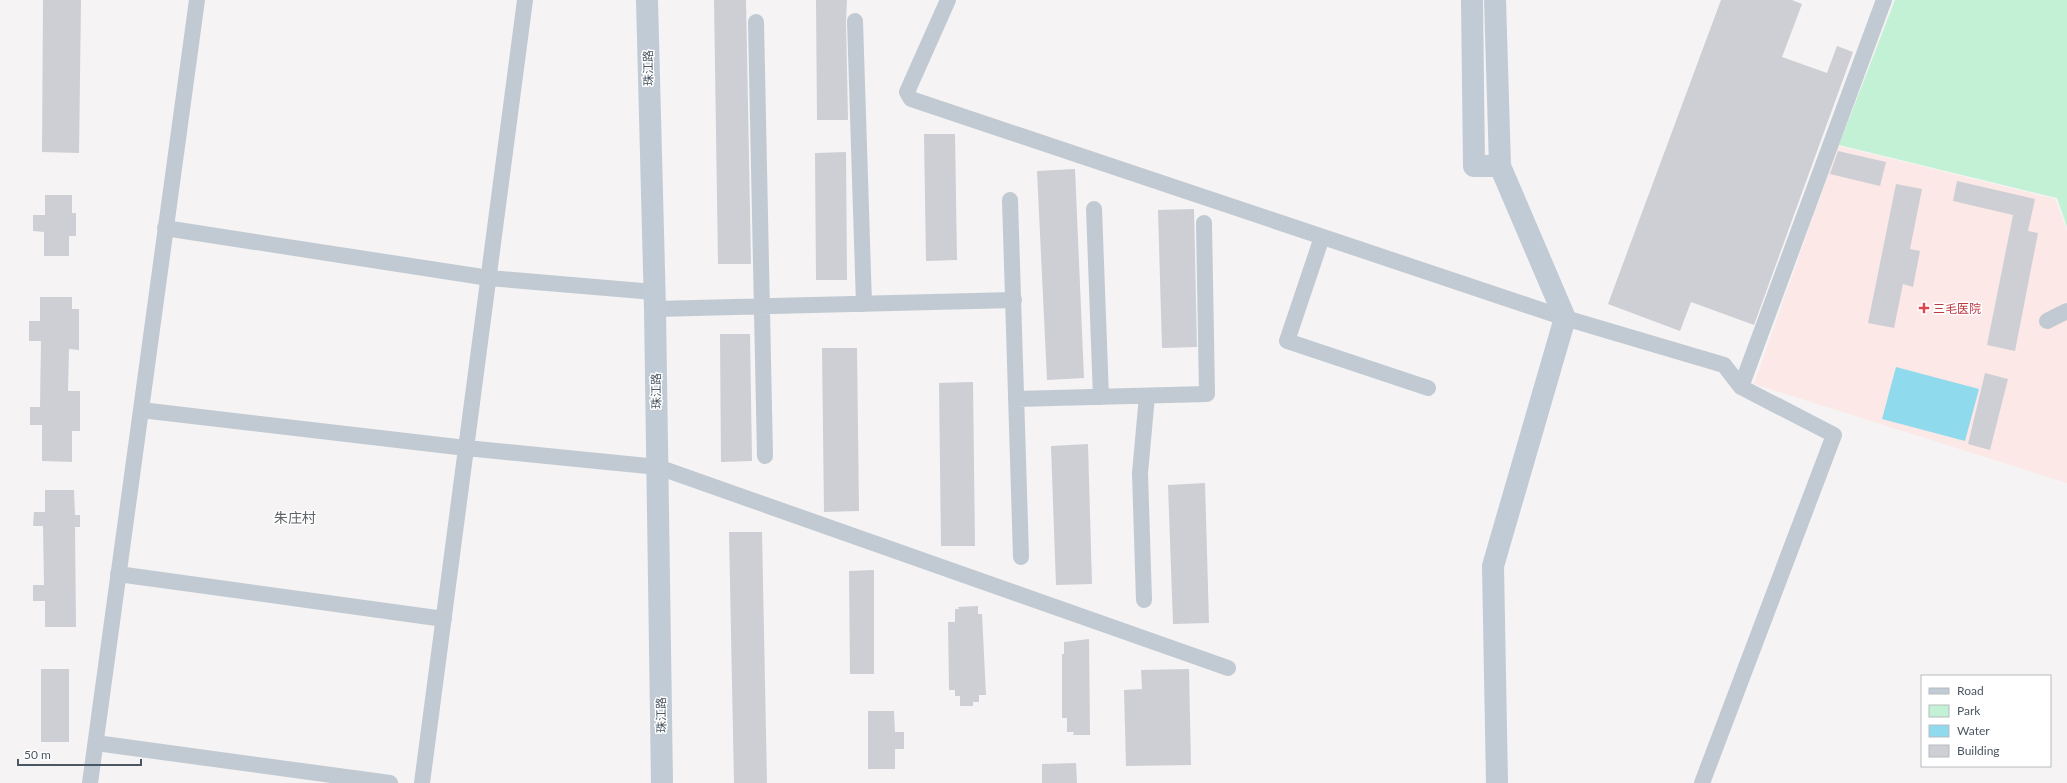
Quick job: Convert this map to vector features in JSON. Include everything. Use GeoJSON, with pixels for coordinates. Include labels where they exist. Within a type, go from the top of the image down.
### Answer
{"type":"FeatureCollection","features":[{"type":"Feature","properties":{"kind":"street"},"geometry":{"type":"LineString","coordinates":[[90,783],[197,0]]}},
{"type":"Feature","properties":{"kind":"street"},"geometry":{"type":"LineString","coordinates":[[422,783],[525,0]]}},
{"type":"Feature","properties":{"kind":"street","name":"珠江路"},"geometry":{"type":"LineString","coordinates":[[646,0],[658,467],[662,783]]}},
{"type":"Feature","properties":{"kind":"street"},"geometry":{"type":"LineString","coordinates":[[948,0],[907,92],[911,99],[1565,318],[1724,366],[1741,387],[1834,435],[1702,783]]}},
{"type":"Feature","properties":{"kind":"street"},"geometry":{"type":"LineString","coordinates":[[1472,0],[1474,166],[1500,166]]}},
{"type":"Feature","properties":{"kind":"street"},"geometry":{"type":"LineString","coordinates":[[1495,0],[1500,166],[1565,318],[1493,566],[1497,783]]}},
{"type":"Feature","properties":{"kind":"street"},"geometry":{"type":"LineString","coordinates":[[1741,387],[1884,0]]}},
{"type":"Feature","properties":{"kind":"street"},"geometry":{"type":"LineString","coordinates":[[855,21],[864,304]]}},
{"type":"Feature","properties":{"kind":"street"},"geometry":{"type":"LineString","coordinates":[[756,22],[765,456]]}},
{"type":"Feature","properties":{"kind":"street"},"geometry":{"type":"LineString","coordinates":[[1010,200],[1021,558]]}},
{"type":"Feature","properties":{"kind":"street"},"geometry":{"type":"LineString","coordinates":[[1094,209],[1101,397]]}},
{"type":"Feature","properties":{"kind":"street"},"geometry":{"type":"LineString","coordinates":[[1016,399],[1207,394],[1204,223]]}},
{"type":"Feature","properties":{"kind":"street"},"geometry":{"type":"LineString","coordinates":[[165,228],[489,278],[654,301],[762,307],[1014,300]]}},
{"type":"Feature","properties":{"kind":"street"},"geometry":{"type":"LineString","coordinates":[[1322,237],[1287,341],[1428,388]]}},
{"type":"Feature","properties":{"kind":"street"},"geometry":{"type":"LineString","coordinates":[[2048,321],[2067,311]]}},
{"type":"Feature","properties":{"kind":"street"},"geometry":{"type":"LineString","coordinates":[[1144,600],[1140,473],[1147,396]]}},
{"type":"Feature","properties":{"kind":"street"},"geometry":{"type":"LineString","coordinates":[[141,410],[466,448],[658,467],[1228,668]]}},
{"type":"Feature","properties":{"kind":"street"},"geometry":{"type":"LineString","coordinates":[[118,574],[444,619]]}},
{"type":"Feature","properties":{"kind":"street"},"geometry":{"type":"LineString","coordinates":[[96,743],[390,783]]}},
{"type":"Feature","properties":{"kind":"shaded area","name":"三毛医院"},"geometry":{"type":"Polygon","coordinates":[[[1838,146],[2055,199],[2067,231],[2067,483],[1754,384],[1838,146]]]}},
{"type":"Feature","properties":{"kind":"green space"},"geometry":{"type":"Polygon","coordinates":[[[1895,0],[2067,0],[2067,227],[2057,198],[1839,145],[1895,0]]]}},
{"type":"Feature","properties":{"kind":"water"},"geometry":{"type":"Polygon","coordinates":[[[1896,367],[1979,389],[1965,441],[1882,419],[1896,367]]]}},
{"type":"Feature","properties":{"kind":"building"},"geometry":{"type":"Polygon","coordinates":[[[43,0],[81,0],[79,153],[42,152],[43,0]]]}},
{"type":"Feature","properties":{"kind":"building"},"geometry":{"type":"Polygon","coordinates":[[[714,0],[746,0],[751,264],[718,264],[714,0]]]}},
{"type":"Feature","properties":{"kind":"building"},"geometry":{"type":"Polygon","coordinates":[[[816,0],[847,0],[848,120],[817,120],[816,0]]]}},
{"type":"Feature","properties":{"kind":"building"},"geometry":{"type":"Polygon","coordinates":[[[1721,0],[1792,0],[1802,4],[1782,57],[1827,73],[1837,46],[1853,52],[1754,325],[1691,302],[1680,331],[1608,304],[1721,0]]]}},
{"type":"Feature","properties":{"kind":"building"},"geometry":{"type":"Polygon","coordinates":[[[924,134],[955,134],[957,260],[926,261],[924,134]]]}},
{"type":"Feature","properties":{"kind":"building"},"geometry":{"type":"Polygon","coordinates":[[[1838,151],[1886,162],[1880,186],[1830,174],[1838,151]]]}},
{"type":"Feature","properties":{"kind":"building"},"geometry":{"type":"Polygon","coordinates":[[[846,152],[847,280],[816,280],[815,153],[846,152]]]}},
{"type":"Feature","properties":{"kind":"building"},"geometry":{"type":"Polygon","coordinates":[[[1075,169],[1084,378],[1047,380],[1037,171],[1075,169]]]}},
{"type":"Feature","properties":{"kind":"building"},"geometry":{"type":"Polygon","coordinates":[[[1957,181],[2035,199],[2028,231],[2038,233],[2015,351],[1987,345],[2013,215],[1953,201],[1957,181]]]}},
{"type":"Feature","properties":{"kind":"building"},"geometry":{"type":"Polygon","coordinates":[[[1896,184],[1922,189],[1910,249],[1920,251],[1913,287],[1903,284],[1894,328],[1868,323],[1896,184]]]}},
{"type":"Feature","properties":{"kind":"building"},"geometry":{"type":"Polygon","coordinates":[[[45,195],[72,195],[72,213],[76,213],[76,236],[69,236],[69,256],[44,256],[44,232],[33,231],[33,215],[45,215],[45,195]]]}},
{"type":"Feature","properties":{"kind":"building"},"geometry":{"type":"Polygon","coordinates":[[[1194,209],[1197,347],[1162,348],[1158,210],[1194,209]]]}},
{"type":"Feature","properties":{"kind":"building"},"geometry":{"type":"Polygon","coordinates":[[[40,297],[72,297],[72,309],[79,309],[79,350],[69,349],[68,391],[80,391],[80,431],[72,431],[72,462],[42,461],[42,425],[30,425],[30,407],[40,407],[41,341],[29,341],[29,321],[40,321],[40,297]]]}},
{"type":"Feature","properties":{"kind":"building"},"geometry":{"type":"Polygon","coordinates":[[[720,334],[750,334],[752,461],[721,462],[720,334]]]}},
{"type":"Feature","properties":{"kind":"building"},"geometry":{"type":"Polygon","coordinates":[[[822,348],[857,348],[859,511],[824,512],[822,348]]]}},
{"type":"Feature","properties":{"kind":"building"},"geometry":{"type":"Polygon","coordinates":[[[1985,373],[2008,379],[1990,450],[1968,444],[1985,373]]]}},
{"type":"Feature","properties":{"kind":"building"},"geometry":{"type":"Polygon","coordinates":[[[973,382],[975,546],[941,546],[939,383],[973,382]]]}},
{"type":"Feature","properties":{"kind":"building"},"geometry":{"type":"Polygon","coordinates":[[[1088,444],[1092,584],[1056,585],[1051,446],[1088,444]]]}},
{"type":"Feature","properties":{"kind":"building"},"geometry":{"type":"Polygon","coordinates":[[[1205,483],[1209,623],[1173,624],[1168,485],[1205,483]]]}},
{"type":"Feature","properties":{"kind":"building"},"geometry":{"type":"Polygon","coordinates":[[[45,490],[74,490],[75,515],[80,515],[80,527],[75,527],[76,627],[45,627],[45,601],[33,601],[33,585],[44,585],[43,526],[33,526],[34,512],[45,512],[45,490]]]}},
{"type":"Feature","properties":{"kind":"building"},"geometry":{"type":"Polygon","coordinates":[[[729,532],[762,532],[767,783],[734,783],[729,532]]]}},
{"type":"Feature","properties":{"kind":"building"},"geometry":{"type":"Polygon","coordinates":[[[874,570],[874,674],[850,674],[849,571],[874,570]]]}},
{"type":"Feature","properties":{"kind":"building"},"geometry":{"type":"Polygon","coordinates":[[[978,606],[978,614],[982,614],[986,695],[979,695],[979,702],[973,702],[973,706],[960,706],[960,696],[955,696],[955,690],[949,690],[948,622],[955,622],[955,609],[959,609],[958,607],[978,606]]]}},
{"type":"Feature","properties":{"kind":"building"},"geometry":{"type":"Polygon","coordinates":[[[1089,639],[1090,735],[1073,735],[1074,732],[1067,732],[1067,718],[1062,718],[1062,654],[1064,654],[1064,642],[1089,639]]]}},
{"type":"Feature","properties":{"kind":"building"},"geometry":{"type":"Polygon","coordinates":[[[41,669],[69,669],[69,742],[41,742],[41,669]]]}},
{"type":"Feature","properties":{"kind":"building"},"geometry":{"type":"Polygon","coordinates":[[[1189,669],[1191,765],[1126,766],[1124,690],[1142,689],[1141,670],[1189,669]]]}},
{"type":"Feature","properties":{"kind":"building"},"geometry":{"type":"Polygon","coordinates":[[[868,711],[894,711],[895,732],[904,732],[904,749],[895,749],[895,769],[868,769],[868,711]]]}},
{"type":"Feature","properties":{"kind":"building"},"geometry":{"type":"Polygon","coordinates":[[[1076,763],[1077,783],[1042,783],[1042,764],[1076,763]]]}},
{"type":"Feature","properties":{"kind":"place","name":"三毛医院"},"geometry":{"type":"Point","coordinates":[1924,308]}},
{"type":"Feature","properties":{"kind":"district","name":"朱庄村"},"geometry":{"type":"Point","coordinates":[295,517]}}]}
